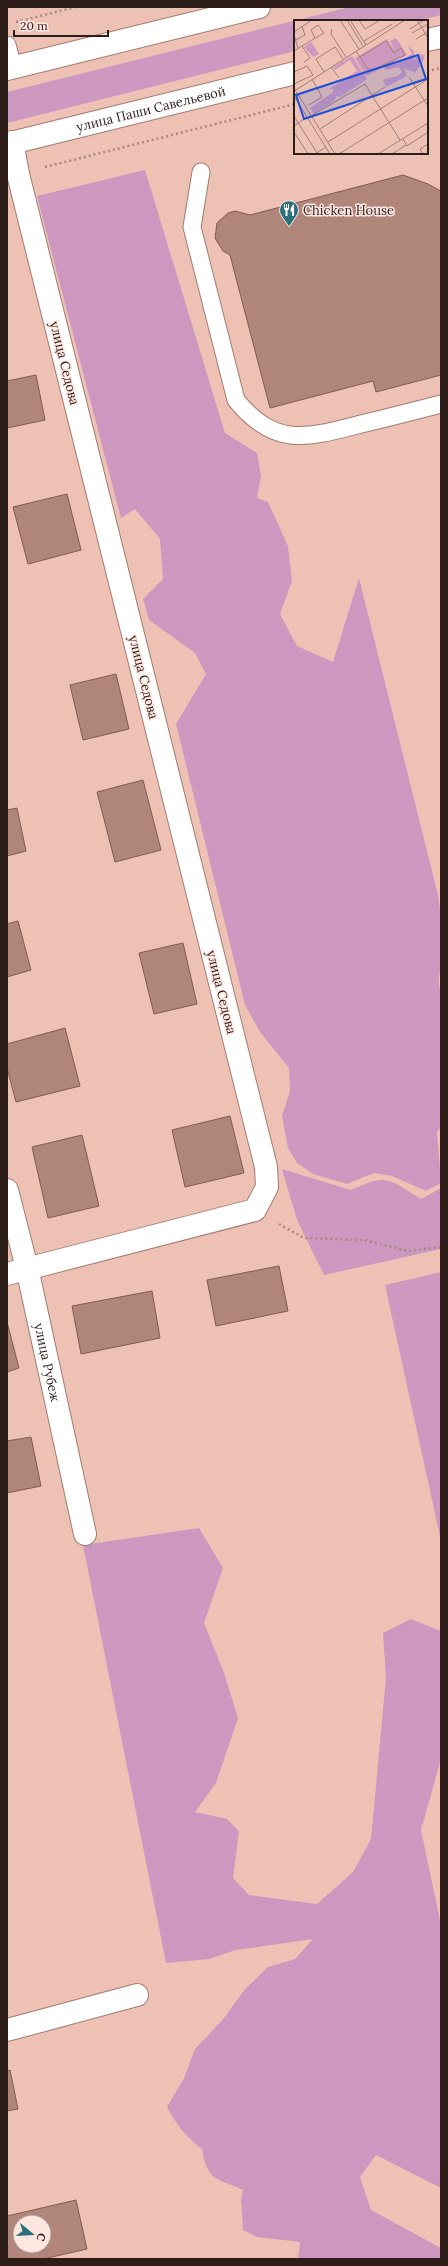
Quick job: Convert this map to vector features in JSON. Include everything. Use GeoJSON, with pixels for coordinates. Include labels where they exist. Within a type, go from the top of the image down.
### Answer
{"type":"FeatureCollection","features":[{"type":"Feature","properties":{"kind":"street"},"geometry":{"type":"LineString","coordinates":[[10,68],[259,7]]}},
{"type":"Feature","properties":{"kind":"street"},"geometry":{"type":"LineString","coordinates":[[428,40],[441,37]]}},
{"type":"Feature","properties":{"kind":"street","name":"улица Паши Савельевой"},"geometry":{"type":"LineString","coordinates":[[9,143],[294,73]]}},
{"type":"Feature","properties":{"kind":"street","name":"улица Седова"},"geometry":{"type":"LineString","coordinates":[[9,143],[266,1167],[267,1187],[255,1210]]}},
{"type":"Feature","properties":{"kind":"street","name":"улица Рубеж"},"geometry":{"type":"LineString","coordinates":[[7,1190],[17,1271],[85,1534]]}},
{"type":"Feature","properties":{"kind":"street"},"geometry":{"type":"LineString","coordinates":[[17,1271],[255,1210]]}},
{"type":"Feature","properties":{"kind":"street"},"geometry":{"type":"LineString","coordinates":[[7,2030],[137,1995]]}},
{"type":"Feature","properties":{"kind":"lane"},"geometry":{"type":"LineString","coordinates":[[7,45],[10,68]]}},
{"type":"Feature","properties":{"kind":"lane"},"geometry":{"type":"LineString","coordinates":[[201,172],[192,227],[236,400],[251,418],[268,428],[289,435],[313,436],[441,404]]}},
{"type":"Feature","properties":{"kind":"path"},"geometry":{"type":"LineString","coordinates":[[15,22],[76,7]]}},
{"type":"Feature","properties":{"kind":"path"},"geometry":{"type":"LineString","coordinates":[[428,71],[441,68]]}},
{"type":"Feature","properties":{"kind":"path"},"geometry":{"type":"LineString","coordinates":[[18,174],[294,104]]}},
{"type":"Feature","properties":{"kind":"path"},"geometry":{"type":"LineString","coordinates":[[255,1210],[304,1238],[364,1240],[408,1251],[441,1247]]}},
{"type":"Feature","properties":{"kind":"shaded area"},"geometry":{"type":"Polygon","coordinates":[[[350,7],[441,7],[441,15],[419,20],[298,20],[350,7]]]}},
{"type":"Feature","properties":{"kind":"shaded area"},"geometry":{"type":"Polygon","coordinates":[[[294,21],[294,51],[7,123],[7,92],[294,21]]]}},
{"type":"Feature","properties":{"kind":"shaded area"},"geometry":{"type":"Polygon","coordinates":[[[145,170],[225,433],[257,453],[261,476],[257,498],[268,502],[288,546],[292,581],[280,614],[297,646],[333,662],[359,578],[438,895],[441,920],[441,966],[439,980],[441,994],[441,1127],[437,1132],[441,1183],[426,1191],[392,1176],[374,1173],[347,1184],[313,1174],[297,1163],[288,1148],[282,1116],[290,1091],[289,1068],[260,1032],[245,1005],[176,724],[206,674],[195,653],[149,620],[143,599],[163,579],[160,539],[135,509],[121,518],[37,196],[145,170]]]}},
{"type":"Feature","properties":{"kind":"shaded area"},"geometry":{"type":"Polygon","coordinates":[[[282,1169],[351,1190],[373,1181],[388,1181],[421,1199],[441,1188],[441,1249],[324,1275],[297,1220],[282,1169]]]}},
{"type":"Feature","properties":{"kind":"shaded area"},"geometry":{"type":"Polygon","coordinates":[[[441,1272],[441,1541],[385,1285],[441,1272]]]}},
{"type":"Feature","properties":{"kind":"shaded area"},"geometry":{"type":"Polygon","coordinates":[[[199,1528],[223,1568],[204,1623],[224,1673],[238,1718],[216,1783],[195,1812],[227,1819],[239,1831],[233,1878],[249,1895],[317,1904],[353,1872],[371,1839],[386,1678],[383,1633],[411,1619],[441,1631],[441,1759],[421,1830],[441,1925],[441,2188],[376,2155],[360,2177],[371,2210],[441,2248],[441,2259],[298,2259],[300,2242],[257,2237],[243,2230],[241,2200],[243,2190],[219,2180],[210,2173],[204,2160],[202,2149],[182,2130],[167,2107],[184,2078],[195,2049],[224,2018],[245,1989],[268,1967],[295,1959],[313,1939],[236,1950],[209,1959],[166,1963],[83,1545],[199,1528]]]}},
{"type":"Feature","properties":{"kind":"building"},"geometry":{"type":"Polygon","coordinates":[[[403,175],[428,184],[441,191],[441,375],[376,392],[373,381],[270,408],[230,255],[223,251],[215,238],[217,223],[228,213],[235,211],[250,215],[403,175]]]}},
{"type":"Feature","properties":{"kind":"building"},"geometry":{"type":"Polygon","coordinates":[[[36,375],[45,420],[7,428],[7,381],[36,375]]]}},
{"type":"Feature","properties":{"kind":"building"},"geometry":{"type":"Polygon","coordinates":[[[67,494],[81,550],[28,564],[13,507],[67,494]]]}},
{"type":"Feature","properties":{"kind":"building"},"geometry":{"type":"Polygon","coordinates":[[[116,674],[129,729],[83,740],[70,685],[116,674]]]}},
{"type":"Feature","properties":{"kind":"building"},"geometry":{"type":"Polygon","coordinates":[[[143,780],[161,850],[115,862],[97,792],[143,780]]]}},
{"type":"Feature","properties":{"kind":"building"},"geometry":{"type":"Polygon","coordinates":[[[17,808],[26,851],[7,856],[7,810],[17,808]]]}},
{"type":"Feature","properties":{"kind":"building"},"geometry":{"type":"Polygon","coordinates":[[[18,921],[31,970],[7,977],[7,924],[18,921]]]}},
{"type":"Feature","properties":{"kind":"building"},"geometry":{"type":"Polygon","coordinates":[[[183,943],[197,1004],[154,1014],[139,953],[183,943]]]}},
{"type":"Feature","properties":{"kind":"building"},"geometry":{"type":"Polygon","coordinates":[[[65,1028],[80,1086],[16,1102],[7,1068],[7,1044],[65,1028]]]}},
{"type":"Feature","properties":{"kind":"building"},"geometry":{"type":"Polygon","coordinates":[[[230,1116],[244,1173],[185,1187],[172,1130],[230,1116]]]}},
{"type":"Feature","properties":{"kind":"building"},"geometry":{"type":"Polygon","coordinates":[[[82,1135],[99,1206],[48,1218],[32,1147],[82,1135]]]}},
{"type":"Feature","properties":{"kind":"building"},"geometry":{"type":"Polygon","coordinates":[[[279,1266],[288,1311],[216,1326],[207,1280],[279,1266]]]}},
{"type":"Feature","properties":{"kind":"building"},"geometry":{"type":"Polygon","coordinates":[[[152,1291],[160,1338],[81,1354],[72,1306],[152,1291]]]}},
{"type":"Feature","properties":{"kind":"building"},"geometry":{"type":"Polygon","coordinates":[[[7,1322],[19,1368],[7,1372],[7,1322]]]}},
{"type":"Feature","properties":{"kind":"building"},"geometry":{"type":"Polygon","coordinates":[[[31,1437],[41,1486],[7,1493],[7,1441],[31,1437]]]}},
{"type":"Feature","properties":{"kind":"building"},"geometry":{"type":"Polygon","coordinates":[[[10,2070],[18,2109],[7,2111],[7,2071],[10,2070]]]}},
{"type":"Feature","properties":{"kind":"building"},"geometry":{"type":"Polygon","coordinates":[[[76,2200],[87,2249],[43,2259],[7,2259],[7,2216],[12,2215],[12,2254],[52,2254],[52,2214],[16,2214],[76,2200]]]}},
{"type":"Feature","properties":{"kind":"place","name":"Chicken House"},"geometry":{"type":"Point","coordinates":[289,227]}}]}
